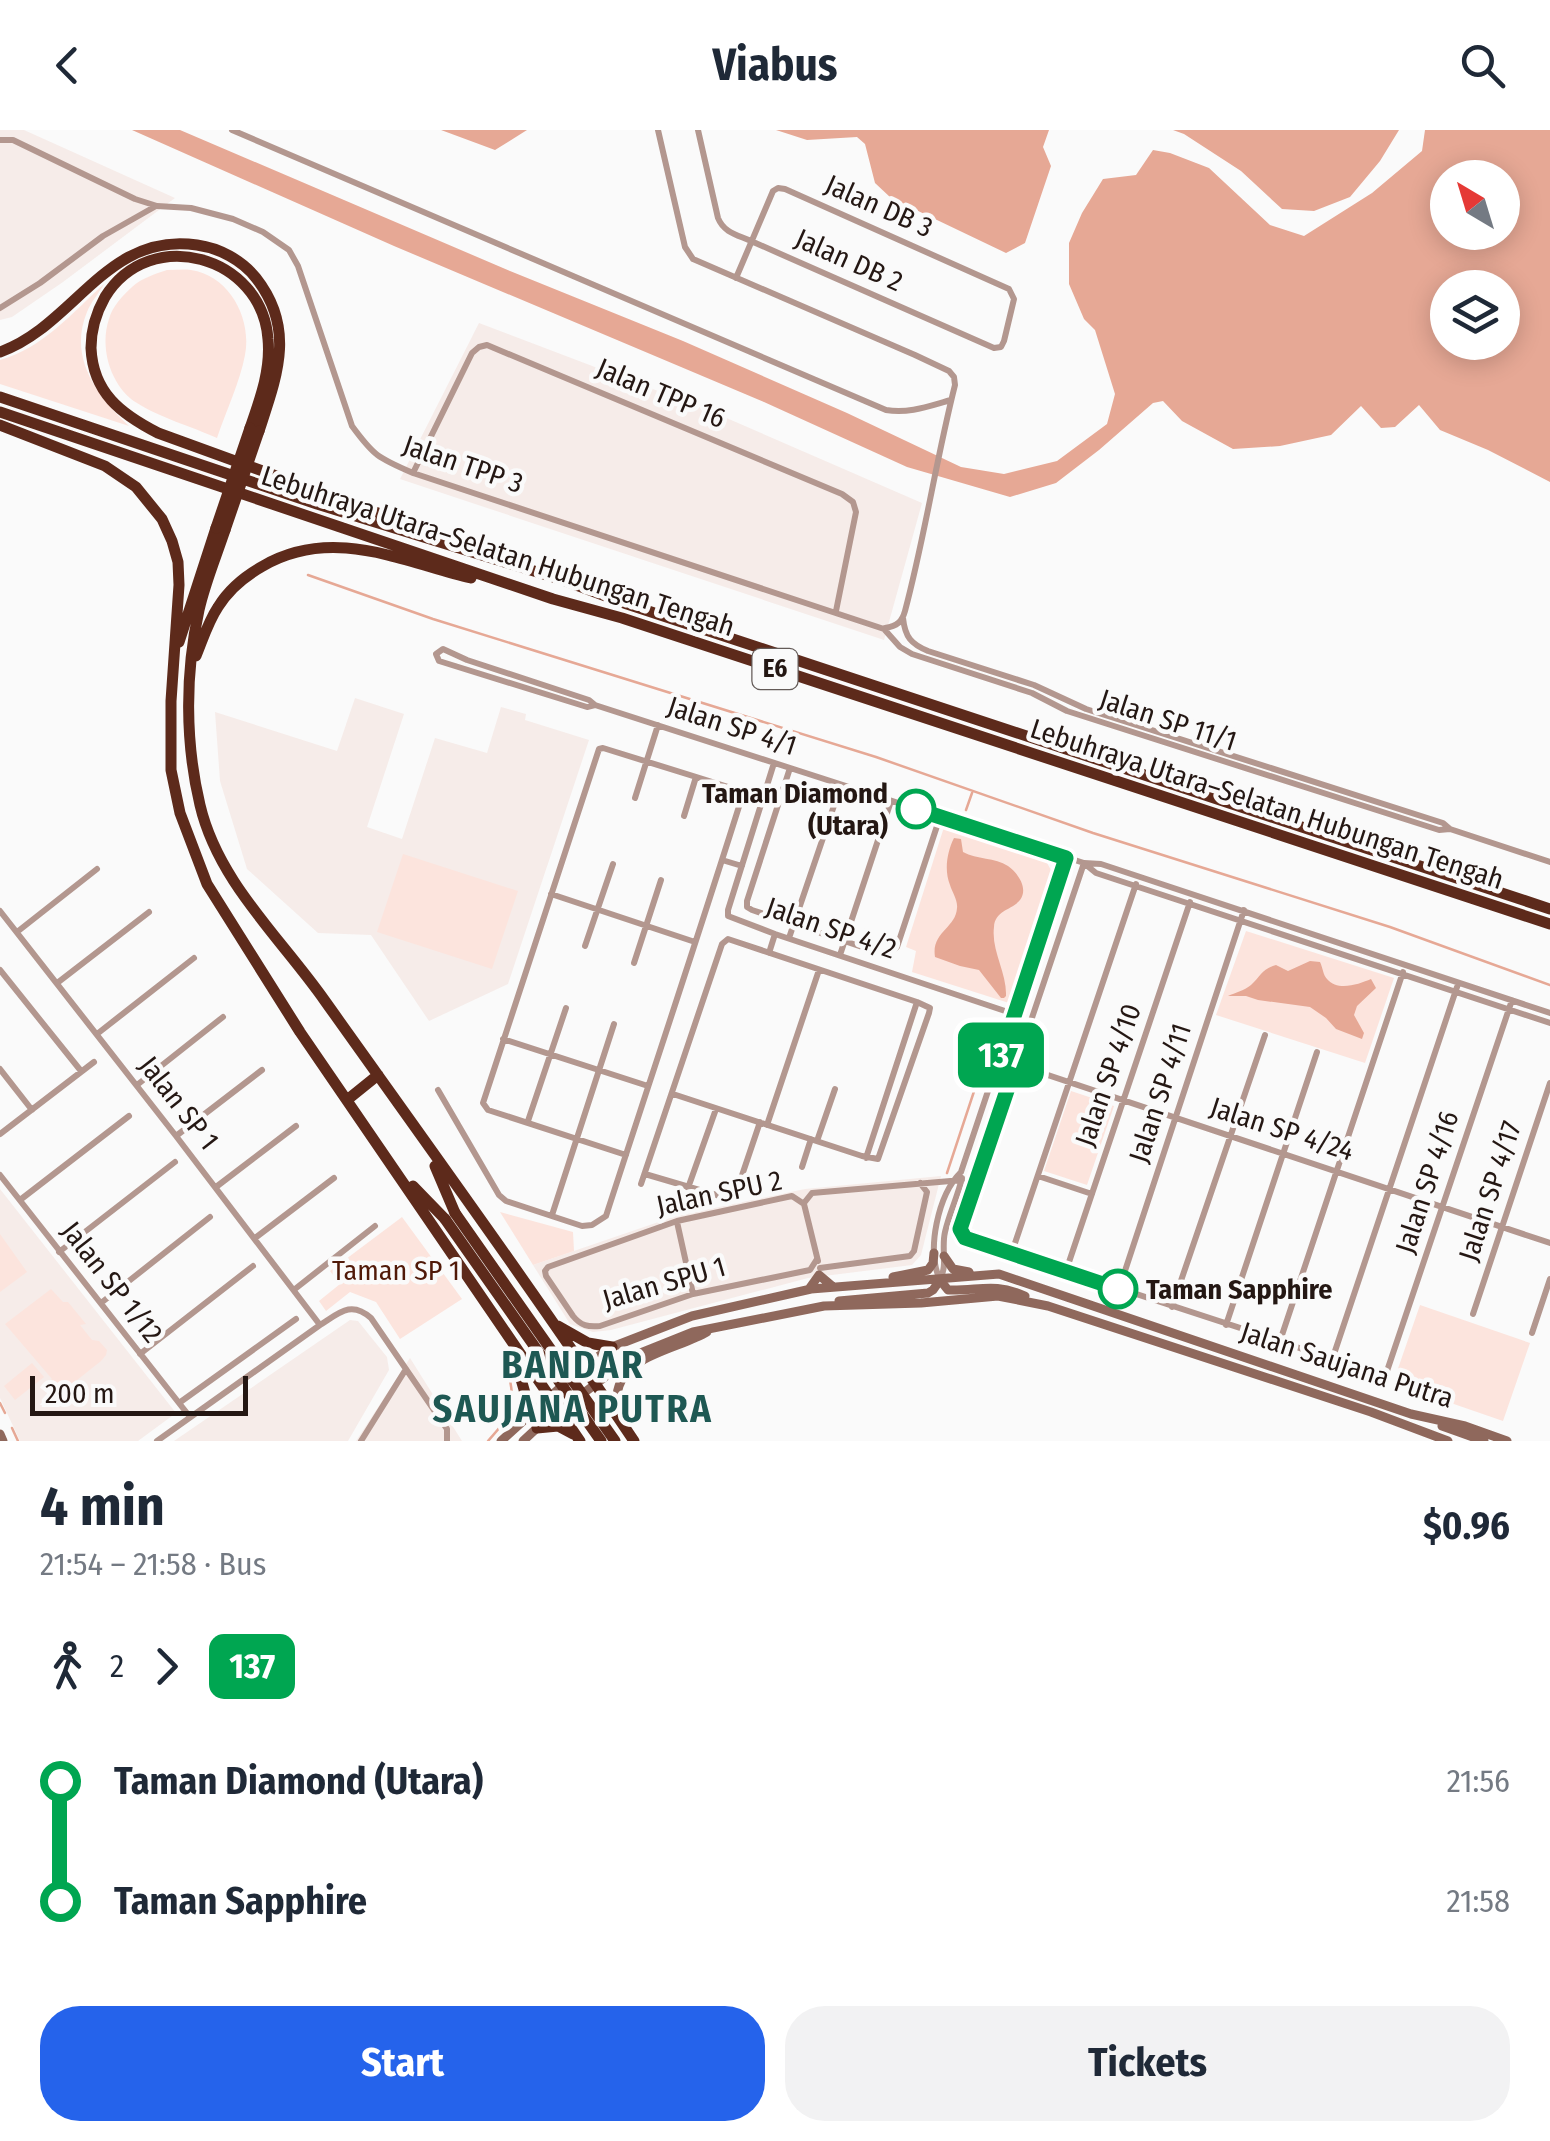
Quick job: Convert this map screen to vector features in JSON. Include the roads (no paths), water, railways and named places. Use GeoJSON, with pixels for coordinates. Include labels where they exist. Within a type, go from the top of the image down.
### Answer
{"type":"FeatureCollection","features":[{"type":"Feature","properties":{"kind":"highway"},"geometry":{"type":"LineString","coordinates":[[0,352],[43,327],[118,262],[169,243],[206,246],[237,261],[252,273],[272,303],[281,338],[280,361],[174,660]]}},
{"type":"Feature","properties":{"kind":"highway"},"geometry":{"type":"LineString","coordinates":[[255,430],[269,355],[266,322],[252,295],[232,274],[203,260],[156,258],[130,270],[108,292],[100,307],[91,344],[97,378],[124,414],[158,432],[563,580]]}},
{"type":"Feature","properties":{"kind":"highway","name":"Lebuhraya Utara–Selatan Hubungan Tengah"},"geometry":{"type":"LineString","coordinates":[[0,398],[317,504],[563,580],[1550,909]]}},
{"type":"Feature","properties":{"kind":"highway","name":"Lebuhraya Utara–Selatan Hubungan Tengah"},"geometry":{"type":"LineString","coordinates":[[0,412],[553,598],[1550,924]]}},
{"type":"Feature","properties":{"kind":"highway"},"geometry":{"type":"LineString","coordinates":[[0,424],[106,466],[148,499],[167,530],[178,562],[179,584],[171,770],[180,813],[208,884],[300,1032],[578,1439]]}},
{"type":"Feature","properties":{"kind":"highway"},"geometry":{"type":"LineString","coordinates":[[220,529],[200,606],[190,671],[191,754],[201,808],[227,873],[322,996],[634,1441]]}},
{"type":"Feature","properties":{"kind":"highway"},"geometry":{"type":"LineString","coordinates":[[190,671],[206,630],[228,594],[271,561],[309,547],[349,547],[553,598]]}},
{"type":"Feature","properties":{"kind":"highway"},"geometry":{"type":"LineString","coordinates":[[347,1100],[378,1075]]}},
{"type":"Feature","properties":{"kind":"highway"},"geometry":{"type":"LineString","coordinates":[[426,1144],[450,1216],[601,1441]]}},
{"type":"Feature","properties":{"kind":"highway"},"geometry":{"type":"LineString","coordinates":[[392,1166],[450,1216],[615,1441]]}},
{"type":"Feature","properties":{"kind":"highway"},"geometry":{"type":"LineString","coordinates":[[550,1321],[588,1343],[612,1347]]}},
{"type":"Feature","properties":{"kind":"highway"},"geometry":{"type":"LineString","coordinates":[[507,1335],[525,1393],[524,1419]]}},
{"type":"Feature","properties":{"kind":"highway"},"geometry":{"type":"LineString","coordinates":[[537,1428],[558,1426],[578,1439]]}},
{"type":"Feature","properties":{"kind":"main road"},"geometry":{"type":"LineString","coordinates":[[806,1290],[817,1272],[837,1287],[928,1270],[939,1254],[960,1272],[994,1274]]}},
{"type":"Feature","properties":{"kind":"main road","name":"Jalan Saujana Putra"},"geometry":{"type":"LineString","coordinates":[[501,1441],[582,1368],[612,1347],[692,1316],[806,1290],[994,1274],[1412,1414],[1507,1441]]}},
{"type":"Feature","properties":{"kind":"main road"},"geometry":{"type":"LineString","coordinates":[[824,1306],[841,1300],[928,1293],[940,1280],[948,1290],[1002,1288],[1048,1306]]}},
{"type":"Feature","properties":{"kind":"main road","name":"Jalan Saujana Putra"},"geometry":{"type":"LineString","coordinates":[[524,1441],[633,1356],[693,1332],[824,1306],[998,1296],[1048,1306],[1450,1441]]}},
{"type":"Feature","properties":{"kind":"main road"},"geometry":{"type":"LineString","coordinates":[[621,1422],[619,1386],[632,1367],[704,1335],[713,1327]]}},
{"type":"Feature","properties":{"kind":"main road"},"geometry":{"type":"LineString","coordinates":[[1412,1414],[1484,1441]]}},
{"type":"Feature","properties":{"kind":"main road"},"geometry":{"type":"LineString","coordinates":[[0,1434],[3,1441]]}},
{"type":"Feature","properties":{"kind":"street"},"geometry":{"type":"LineString","coordinates":[[232,130],[886,410],[916,411],[951,400]]}},
{"type":"Feature","properties":{"kind":"street"},"geometry":{"type":"LineString","coordinates":[[658,130],[688,254],[693,259],[949,371],[954,377],[918,562],[903,618],[896,626],[884,628]]}},
{"type":"Feature","properties":{"kind":"street","name":"Jalan DB 2"},"geometry":{"type":"LineString","coordinates":[[698,130],[721,226],[994,348],[1004,340],[1013,294]]}},
{"type":"Feature","properties":{"kind":"street","name":"Jalan TPP 3"},"geometry":{"type":"LineString","coordinates":[[0,140],[13,140],[135,199],[233,219],[263,232],[289,250],[298,266],[352,426],[380,459],[884,628]]}},
{"type":"Feature","properties":{"kind":"street","name":"Jalan DB 3"},"geometry":{"type":"LineString","coordinates":[[752,241],[773,191],[785,188],[1010,289],[1013,294]]}},
{"type":"Feature","properties":{"kind":"street"},"geometry":{"type":"LineString","coordinates":[[0,308],[103,236],[158,206]]}},
{"type":"Feature","properties":{"kind":"street"},"geometry":{"type":"LineString","coordinates":[[736,278],[752,241]]}},
{"type":"Feature","properties":{"kind":"street","name":"Jalan TPP 16"},"geometry":{"type":"LineString","coordinates":[[413,473],[472,353],[487,345],[842,494],[853,502],[856,512],[836,611]]}},
{"type":"Feature","properties":{"kind":"street","name":"Jalan SP 11/1"},"geometry":{"type":"LineString","coordinates":[[903,618],[909,639],[928,651],[1034,685],[1086,709],[1443,822],[1450,829]]}},
{"type":"Feature","properties":{"kind":"street","name":"Jalan SP 11/1"},"geometry":{"type":"LineString","coordinates":[[884,628],[900,647],[912,654],[1032,693],[1067,711],[1550,862]]}},
{"type":"Feature","properties":{"kind":"street","name":"Jalan SP 4/1"},"geometry":{"type":"LineString","coordinates":[[595,705],[587,707],[439,662],[436,654],[443,649],[595,705],[1084,864],[1096,873],[1404,968]]}},
{"type":"Feature","properties":{"kind":"street"},"geometry":{"type":"LineString","coordinates":[[635,798],[658,726]]}},
{"type":"Feature","properties":{"kind":"street"},"geometry":{"type":"LineString","coordinates":[[438,1090],[502,1198],[582,1226],[606,1216],[626,1155],[648,1086],[722,860],[742,797],[741,793],[696,776],[599,749],[483,1103],[488,1110],[626,1155]]}},
{"type":"Feature","properties":{"kind":"street","name":"Jalan SP 4/2"},"geometry":{"type":"LineString","coordinates":[[774,763],[728,916],[1014,1014]]}},
{"type":"Feature","properties":{"kind":"street"},"geometry":{"type":"LineString","coordinates":[[790,768],[748,907],[844,942],[886,954],[896,947],[940,817]]}},
{"type":"Feature","properties":{"kind":"street"},"geometry":{"type":"LineString","coordinates":[[684,816],[696,776]]}},
{"type":"Feature","properties":{"kind":"street"},"geometry":{"type":"LineString","coordinates":[[788,938],[841,785]]}},
{"type":"Feature","properties":{"kind":"street"},"geometry":{"type":"LineString","coordinates":[[840,955],[891,801]]}},
{"type":"Feature","properties":{"kind":"street"},"geometry":{"type":"LineString","coordinates":[[1048,852],[1060,875]]}},
{"type":"Feature","properties":{"kind":"street"},"geometry":{"type":"LineString","coordinates":[[940,1280],[935,1270],[961,1176],[1066,858]]}},
{"type":"Feature","properties":{"kind":"street"},"geometry":{"type":"LineString","coordinates":[[722,860],[742,866]]}},
{"type":"Feature","properties":{"kind":"street"},"geometry":{"type":"LineString","coordinates":[[585,946],[612,864]]}},
{"type":"Feature","properties":{"kind":"street"},"geometry":{"type":"LineString","coordinates":[[1084,864],[960,1229],[962,1234],[1332,1360],[1457,986]]}},
{"type":"Feature","properties":{"kind":"street","name":"Jalan SP 4/1"},"geometry":{"type":"LineString","coordinates":[[1084,864],[1101,864],[1244,910],[1511,1005],[1550,1023]]}},
{"type":"Feature","properties":{"kind":"street"},"geometry":{"type":"LineString","coordinates":[[17,932],[97,869]]}},
{"type":"Feature","properties":{"kind":"street"},"geometry":{"type":"LineString","coordinates":[[1012,1252],[1139,876]]}},
{"type":"Feature","properties":{"kind":"street"},"geometry":{"type":"LineString","coordinates":[[634,963],[661,880]]}},
{"type":"Feature","properties":{"kind":"street"},"geometry":{"type":"LineString","coordinates":[[551,894],[695,942]]}},
{"type":"Feature","properties":{"kind":"street","name":"Jalan SP 4/10"},"geometry":{"type":"LineString","coordinates":[[1066,1271],[1193,894]]}},
{"type":"Feature","properties":{"kind":"street","name":"Jalan SP 4/11"},"geometry":{"type":"LineString","coordinates":[[1118,1289],[1244,910]]}},
{"type":"Feature","properties":{"kind":"street","name":"Jalan SP 1"},"geometry":{"type":"LineString","coordinates":[[0,911],[320,1324]]}},
{"type":"Feature","properties":{"kind":"street"},"geometry":{"type":"LineString","coordinates":[[58,983],[148,912]]}},
{"type":"Feature","properties":{"kind":"street"},"geometry":{"type":"LineString","coordinates":[[768,953],[775,934]]}},
{"type":"Feature","properties":{"kind":"street"},"geometry":{"type":"LineString","coordinates":[[641,1184],[724,940],[930,1008],[881,1156],[875,1160],[673,1094]]}},
{"type":"Feature","properties":{"kind":"street"},"geometry":{"type":"LineString","coordinates":[[97,1034],[194,958]]}},
{"type":"Feature","properties":{"kind":"street"},"geometry":{"type":"LineString","coordinates":[[1280,1341],[1404,968]]}},
{"type":"Feature","properties":{"kind":"street"},"geometry":{"type":"LineString","coordinates":[[0,970],[81,1071]]}},
{"type":"Feature","properties":{"kind":"street"},"geometry":{"type":"LineString","coordinates":[[763,1124],[818,970]]}},
{"type":"Feature","properties":{"kind":"street"},"geometry":{"type":"LineString","coordinates":[[866,1158],[917,1002]]}},
{"type":"Feature","properties":{"kind":"street","name":"Jalan SP 4/1"},"geometry":{"type":"LineString","coordinates":[[1511,1005],[1550,1013]]}},
{"type":"Feature","properties":{"kind":"street","name":"Jalan SP 4/16"},"geometry":{"type":"LineString","coordinates":[[1332,1360],[1374,1375],[1388,1371],[1511,1005]]}},
{"type":"Feature","properties":{"kind":"street"},"geometry":{"type":"LineString","coordinates":[[528,1121],[566,1008]]}},
{"type":"Feature","properties":{"kind":"street"},"geometry":{"type":"LineString","coordinates":[[137,1086],[223,1017]]}},
{"type":"Feature","properties":{"kind":"street"},"geometry":{"type":"LineString","coordinates":[[552,1215],[614,1024]]}},
{"type":"Feature","properties":{"kind":"street"},"geometry":{"type":"LineString","coordinates":[[1172,1307],[1265,1035]]}},
{"type":"Feature","properties":{"kind":"street"},"geometry":{"type":"LineString","coordinates":[[503,1039],[648,1086]]}},
{"type":"Feature","properties":{"kind":"street"},"geometry":{"type":"LineString","coordinates":[[1226,1324],[1318,1052]]}},
{"type":"Feature","properties":{"kind":"street","name":"Jalan SP 4/24"},"geometry":{"type":"LineString","coordinates":[[1000,1059],[1550,1243]]}},
{"type":"Feature","properties":{"kind":"street"},"geometry":{"type":"LineString","coordinates":[[0,1134],[94,1062]]}},
{"type":"Feature","properties":{"kind":"street"},"geometry":{"type":"LineString","coordinates":[[0,1070],[32,1110]]}},
{"type":"Feature","properties":{"kind":"street"},"geometry":{"type":"LineString","coordinates":[[176,1136],[262,1070]]}},
{"type":"Feature","properties":{"kind":"street","name":"Jalan SP 4/17"},"geometry":{"type":"LineString","coordinates":[[1473,1314],[1550,1082]]}},
{"type":"Feature","properties":{"kind":"street"},"geometry":{"type":"LineString","coordinates":[[802,1168],[836,1089]]}},
{"type":"Feature","properties":{"kind":"street"},"geometry":{"type":"LineString","coordinates":[[688,1188],[716,1108]]}},
{"type":"Feature","properties":{"kind":"street"},"geometry":{"type":"LineString","coordinates":[[20,1200],[128,1116]]}},
{"type":"Feature","properties":{"kind":"street","name":"Jalan SPU 2"},"geometry":{"type":"LineString","coordinates":[[645,1174],[730,1200],[763,1124]]}},
{"type":"Feature","properties":{"kind":"street"},"geometry":{"type":"LineString","coordinates":[[216,1187],[296,1126]]}},
{"type":"Feature","properties":{"kind":"street"},"geometry":{"type":"LineString","coordinates":[[60,1252],[175,1162]]}},
{"type":"Feature","properties":{"kind":"street","name":"Jalan SP 1/12"},"geometry":{"type":"LineString","coordinates":[[0,1174],[190,1417]]}},
{"type":"Feature","properties":{"kind":"street"},"geometry":{"type":"LineString","coordinates":[[939,1254],[935,1229],[952,1181],[961,1176]]}},
{"type":"Feature","properties":{"kind":"street"},"geometry":{"type":"LineString","coordinates":[[1038,1176],[1092,1194]]}},
{"type":"Feature","properties":{"kind":"street"},"geometry":{"type":"LineString","coordinates":[[256,1238],[334,1178]]}},
{"type":"Feature","properties":{"kind":"street","name":"Jalan SPU 2"},"geometry":{"type":"LineString","coordinates":[[545,1271],[677,1222],[792,1196],[804,1204],[812,1193],[952,1181]]}},
{"type":"Feature","properties":{"kind":"street","name":"Jalan SPU 1"},"geometry":{"type":"LineString","coordinates":[[545,1271],[573,1316],[591,1327],[693,1294],[905,1258],[914,1251],[927,1192],[920,1184]]}},
{"type":"Feature","properties":{"kind":"street"},"geometry":{"type":"LineString","coordinates":[[804,1204],[817,1272]]}},
{"type":"Feature","properties":{"kind":"street"},"geometry":{"type":"LineString","coordinates":[[100,1303],[210,1218]]}},
{"type":"Feature","properties":{"kind":"street"},"geometry":{"type":"LineString","coordinates":[[677,1222],[693,1294]]}},
{"type":"Feature","properties":{"kind":"street"},"geometry":{"type":"LineString","coordinates":[[295,1288],[375,1226]]}},
{"type":"Feature","properties":{"kind":"street"},"geometry":{"type":"LineString","coordinates":[[140,1354],[253,1266]]}},
{"type":"Feature","properties":{"kind":"street"},"geometry":{"type":"LineString","coordinates":[[1532,1333],[1550,1278]]}},
{"type":"Feature","properties":{"kind":"street"},"geometry":{"type":"LineString","coordinates":[[157,1441],[320,1324],[354,1308],[370,1318],[448,1437]]}},
{"type":"Feature","properties":{"kind":"street"},"geometry":{"type":"LineString","coordinates":[[179,1403],[296,1318]]}},
{"type":"Feature","properties":{"kind":"street"},"geometry":{"type":"LineString","coordinates":[[361,1441],[406,1369]]}},
{"type":"Feature","properties":{"kind":"waterway"},"geometry":{"type":"LineString","coordinates":[[308,575],[433,619],[876,757],[1093,833],[1390,927],[1550,985]]}},
{"type":"Feature","properties":{"kind":"waterway"},"geometry":{"type":"LineString","coordinates":[[966,810],[972,793]]}},
{"type":"Feature","properties":{"kind":"waterway"},"geometry":{"type":"LineString","coordinates":[[947,1173],[993,1034]]}},
{"type":"Feature","properties":{"kind":"waterway"},"geometry":{"type":"LineString","coordinates":[[488,1441],[510,1412],[509,1376]]}},
{"type":"Feature","properties":{"kind":"waterway"},"geometry":{"type":"LineString","coordinates":[[0,1403],[5,1413]]}},
{"type":"Feature","properties":{"kind":"waterway"},"geometry":{"type":"LineString","coordinates":[[12,1428],[18,1441]]}},
{"type":"Feature","properties":{"kind":"place","name":"Taman Diamond (Utara)"},"geometry":{"type":"Point","coordinates":[916,809]}},
{"type":"Feature","properties":{"kind":"place","name":"Taman Sapphire"},"geometry":{"type":"Point","coordinates":[1118,1289]}},
{"type":"Feature","properties":{"kind":"district","name":"BANDAR SAUJANA PUTRA"},"geometry":{"type":"Point","coordinates":[573,1387]}},
{"type":"Feature","properties":{"kind":"park label","name":"Taman SP 1"},"geometry":{"type":"Point","coordinates":[396,1270]}}]}
